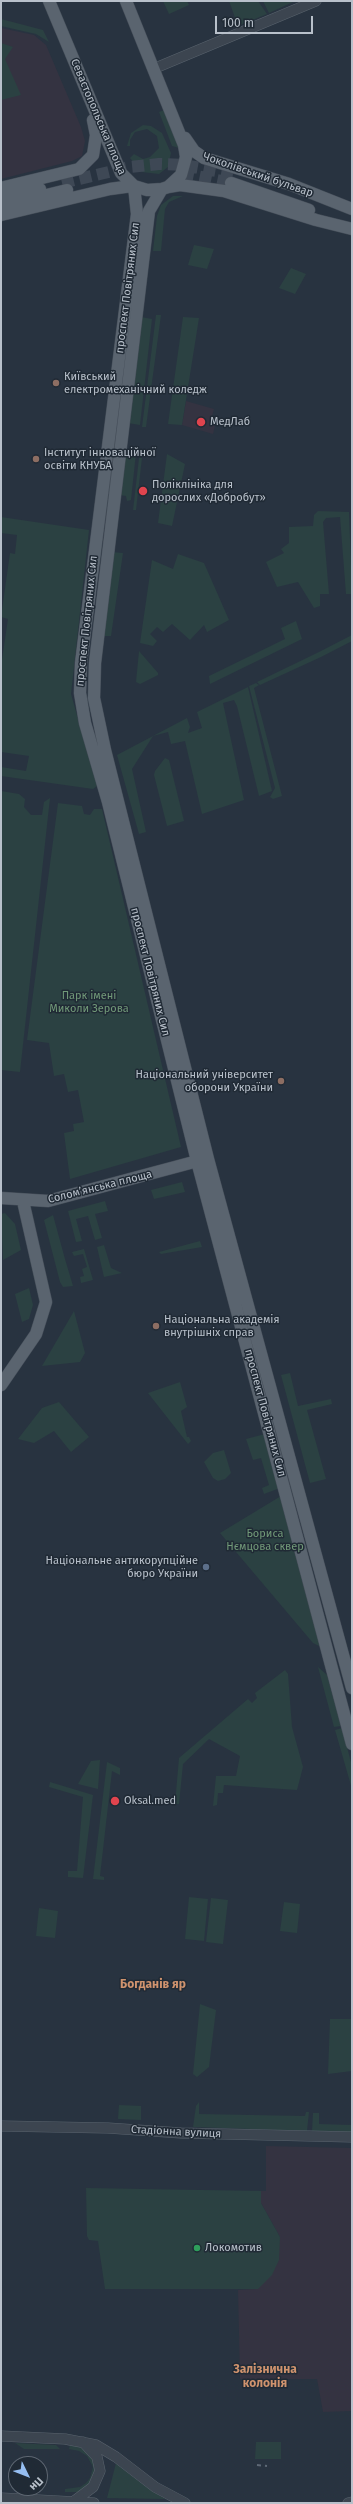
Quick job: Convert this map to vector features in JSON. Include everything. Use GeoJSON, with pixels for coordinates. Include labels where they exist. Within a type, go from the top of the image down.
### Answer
{"type":"FeatureCollection","features":[{"type":"Feature","properties":{"kind":"main road","name":"Севастопольська площа"},"geometry":{"type":"LineString","coordinates":[[49,1],[121,173],[133,186],[147,190],[165,188]]}},
{"type":"Feature","properties":{"kind":"main road"},"geometry":{"type":"LineString","coordinates":[[126,1],[176,124],[186,157],[181,175],[165,188]]}},
{"type":"Feature","properties":{"kind":"main road"},"geometry":{"type":"LineString","coordinates":[[1,188],[70,172],[87,162],[93,155],[96,146],[90,99]]}},
{"type":"Feature","properties":{"kind":"main road","name":"Чоколівський бульвар"},"geometry":{"type":"LineString","coordinates":[[176,124],[194,151],[204,158],[289,184],[352,209]]}},
{"type":"Feature","properties":{"kind":"main road","name":"Чоколівський бульвар"},"geometry":{"type":"LineString","coordinates":[[352,214],[232,178],[352,224]]}},
{"type":"Feature","properties":{"kind":"main road"},"geometry":{"type":"LineString","coordinates":[[165,188],[180,185],[224,191],[316,220],[352,229]]}},
{"type":"Feature","properties":{"kind":"main road"},"geometry":{"type":"LineString","coordinates":[[1,215],[110,189],[133,186]]}},
{"type":"Feature","properties":{"kind":"main road","name":"проспект Повітряних Сил"},"geometry":{"type":"LineString","coordinates":[[133,186],[137,214],[81,663],[80,693],[85,722],[108,802],[203,1160],[352,1744]]}},
{"type":"Feature","properties":{"kind":"main road"},"geometry":{"type":"LineString","coordinates":[[1,198],[64,187],[1,207]]}},
{"type":"Feature","properties":{"kind":"main road","name":"проспект Повітряних Сил"},"geometry":{"type":"LineString","coordinates":[[165,188],[149,211],[93,689],[105,750],[203,1160],[352,1688]]}},
{"type":"Feature","properties":{"kind":"main road","name":"Соломʼянська площа"},"geometry":{"type":"LineString","coordinates":[[1,1198],[23,1201],[48,1201],[72,1196],[203,1160]]}},
{"type":"Feature","properties":{"kind":"main road"},"geometry":{"type":"LineString","coordinates":[[1,1385],[36,1334],[46,1302],[23,1201]]}},
{"type":"Feature","properties":{"kind":"street"},"geometry":{"type":"LineString","coordinates":[[153,69],[316,1]]}},
{"type":"Feature","properties":{"kind":"street","name":"Стадіонна вулиця"},"geometry":{"type":"LineString","coordinates":[[1,2126],[108,2128],[189,2134],[352,2137]]}},
{"type":"Feature","properties":{"kind":"street"},"geometry":{"type":"LineString","coordinates":[[1,2436],[83,2442],[106,2450],[155,2487],[184,2503]]}},
{"type":"Feature","properties":{"kind":"street"},"geometry":{"type":"LineString","coordinates":[[73,2502],[93,2487],[100,2471],[97,2457],[83,2442]]}},
{"type":"Feature","properties":{"kind":"street"},"geometry":{"type":"LineString","coordinates":[[1,2498],[94,2503]]}},
{"type":"Feature","properties":{"kind":"street"},"geometry":{"type":"LineString","coordinates":[[348,2503],[352,2502]]}},
{"type":"Feature","properties":{"kind":"shaded area"},"geometry":{"type":"Polygon","coordinates":[[[1,28],[34,35],[46,45],[81,127],[85,141],[82,156],[72,161],[1,179],[1,28]]]}},
{"type":"Feature","properties":{"kind":"shaded area"},"geometry":{"type":"Polygon","coordinates":[[[186,401],[214,409],[211,419],[216,421],[213,434],[182,425],[186,401]]]}},
{"type":"Feature","properties":{"kind":"shaded area"},"geometry":{"type":"Polygon","coordinates":[[[266,2146],[352,2148],[352,2411],[323,2412],[317,2379],[240,2379],[238,2290],[258,2289],[280,2237],[261,2203],[261,2191],[266,2191],[266,2146]]]}},
{"type":"Feature","properties":{"kind":"green space"},"geometry":{"type":"Polygon","coordinates":[[[163,1],[187,1],[189,5],[169,14],[163,1]]]}},
{"type":"Feature","properties":{"kind":"green space"},"geometry":{"type":"Polygon","coordinates":[[[229,1],[258,1],[267,14],[238,26],[229,1]]]}},
{"type":"Feature","properties":{"kind":"green space"},"geometry":{"type":"Polygon","coordinates":[[[263,1],[293,1],[293,2],[269,13],[263,1]]]}},
{"type":"Feature","properties":{"kind":"green space"},"geometry":{"type":"Polygon","coordinates":[[[1,19],[43,30],[49,42],[36,34],[1,26],[1,19]]]}},
{"type":"Feature","properties":{"kind":"green space"},"geometry":{"type":"Polygon","coordinates":[[[1,43],[13,47],[5,59],[21,95],[1,100],[1,43]]]}},
{"type":"Feature","properties":{"kind":"green space"},"geometry":{"type":"Polygon","coordinates":[[[164,110],[179,148],[172,146],[159,112],[164,110]]]}},
{"type":"Feature","properties":{"kind":"green space"},"geometry":{"type":"Polygon","coordinates":[[[143,125],[151,126],[162,133],[171,153],[168,167],[159,174],[142,172],[130,158],[134,154],[143,159],[150,157],[159,148],[157,136],[147,129],[135,132],[130,140],[130,146],[127,146],[131,133],[143,125]]]}},
{"type":"Feature","properties":{"kind":"green space"},"geometry":{"type":"Polygon","coordinates":[[[173,196],[183,196],[169,202],[165,209],[161,251],[153,251],[157,216],[161,205],[173,196]]]}},
{"type":"Feature","properties":{"kind":"green space"},"geometry":{"type":"Polygon","coordinates":[[[194,245],[214,249],[207,269],[188,265],[194,245]]]}},
{"type":"Feature","properties":{"kind":"green space"},"geometry":{"type":"Polygon","coordinates":[[[291,268],[306,274],[295,294],[279,288],[291,268]]]}},
{"type":"Feature","properties":{"kind":"green space"},"geometry":{"type":"Polygon","coordinates":[[[156,315],[161,315],[146,427],[142,427],[156,315]]]}},
{"type":"Feature","properties":{"kind":"green space"},"geometry":{"type":"Polygon","coordinates":[[[141,317],[152,319],[140,425],[128,423],[141,317]]]}},
{"type":"Feature","properties":{"kind":"green space"},"geometry":{"type":"Polygon","coordinates":[[[183,317],[199,318],[182,425],[168,424],[183,317]]]}},
{"type":"Feature","properties":{"kind":"green space"},"geometry":{"type":"Polygon","coordinates":[[[124,452],[136,453],[131,500],[127,501],[126,496],[119,495],[124,452]]]}},
{"type":"Feature","properties":{"kind":"green space"},"geometry":{"type":"Polygon","coordinates":[[[167,454],[185,464],[172,526],[158,523],[167,454]]]}},
{"type":"Feature","properties":{"kind":"green space"},"geometry":{"type":"Polygon","coordinates":[[[139,458],[142,458],[136,510],[133,510],[139,458]]]}},
{"type":"Feature","properties":{"kind":"green space"},"geometry":{"type":"Polygon","coordinates":[[[318,511],[349,512],[352,594],[346,594],[340,517],[326,518],[323,522],[329,594],[320,594],[320,606],[314,608],[298,582],[277,587],[266,562],[284,553],[281,549],[289,543],[289,527],[313,526],[314,515],[318,511]]]}},
{"type":"Feature","properties":{"kind":"green space"},"geometry":{"type":"Polygon","coordinates":[[[1,517],[89,530],[71,694],[97,786],[93,789],[1,776],[1,767],[26,771],[29,756],[1,752],[1,666],[8,619],[1,617],[10,553],[15,554],[17,535],[1,533],[1,517]]]}},
{"type":"Feature","properties":{"kind":"green space"},"geometry":{"type":"Polygon","coordinates":[[[112,552],[123,553],[111,636],[101,636],[112,552]]]}},
{"type":"Feature","properties":{"kind":"green space"},"geometry":{"type":"Polygon","coordinates":[[[178,554],[204,563],[229,620],[207,632],[204,625],[190,640],[172,624],[163,632],[157,627],[150,634],[157,641],[153,646],[140,643],[152,560],[173,569],[178,554]]]}},
{"type":"Feature","properties":{"kind":"green space"},"geometry":{"type":"Polygon","coordinates":[[[296,621],[302,639],[210,684],[209,676],[285,639],[281,628],[296,621]]]}},
{"type":"Feature","properties":{"kind":"green space"},"geometry":{"type":"Polygon","coordinates":[[[352,635],[352,641],[321,657],[319,652],[352,635]]]}},
{"type":"Feature","properties":{"kind":"green space"},"geometry":{"type":"Polygon","coordinates":[[[139,651],[158,673],[158,675],[140,684],[136,682],[139,651]]]}},
{"type":"Feature","properties":{"kind":"green space"},"geometry":{"type":"Polygon","coordinates":[[[319,652],[321,657],[260,685],[257,682],[319,652]]]}},
{"type":"Feature","properties":{"kind":"green space"},"geometry":{"type":"Polygon","coordinates":[[[256,683],[259,685],[254,688],[282,796],[273,799],[270,797],[275,788],[249,686],[256,683]]]}},
{"type":"Feature","properties":{"kind":"green space"},"geometry":{"type":"Polygon","coordinates":[[[248,687],[272,791],[259,796],[237,706],[234,700],[223,703],[244,800],[202,814],[185,741],[171,744],[168,732],[153,736],[132,769],[146,832],[139,834],[117,755],[187,718],[190,727],[188,733],[202,728],[197,712],[248,687]]]}},
{"type":"Feature","properties":{"kind":"green space"},"geometry":{"type":"Polygon","coordinates":[[[165,758],[169,760],[184,821],[167,826],[154,775],[155,771],[165,758]]]}},
{"type":"Feature","properties":{"kind":"green space"},"geometry":{"type":"Polygon","coordinates":[[[1,791],[19,794],[25,799],[24,807],[31,815],[42,815],[44,802],[50,798],[20,1072],[1,1070],[1,791]]]}},
{"type":"Feature","properties":{"kind":"green space","name":"Парк імені Миколи Зерова"},"geometry":{"type":"Polygon","coordinates":[[[58,803],[82,806],[84,814],[90,815],[94,809],[102,809],[181,1147],[70,1179],[64,1133],[74,1131],[73,1124],[84,1122],[78,1090],[68,1092],[64,1074],[54,1076],[49,1043],[27,1040],[58,803]]]}},
{"type":"Feature","properties":{"kind":"green space"},"geometry":{"type":"Polygon","coordinates":[[[182,1182],[185,1192],[154,1199],[151,1190],[182,1182]]]}},
{"type":"Feature","properties":{"kind":"green space"},"geometry":{"type":"Polygon","coordinates":[[[105,1201],[108,1211],[95,1214],[102,1238],[95,1240],[88,1216],[76,1219],[82,1241],[76,1242],[68,1211],[105,1201]]]}},
{"type":"Feature","properties":{"kind":"green space"},"geometry":{"type":"Polygon","coordinates":[[[5,1213],[15,1224],[21,1250],[3,1260],[1,1214],[5,1213]]]}},
{"type":"Feature","properties":{"kind":"green space"},"geometry":{"type":"Polygon","coordinates":[[[53,1215],[73,1286],[63,1287],[60,1282],[44,1220],[53,1215]]]}},
{"type":"Feature","properties":{"kind":"green space"},"geometry":{"type":"Polygon","coordinates":[[[200,1241],[202,1247],[161,1254],[159,1252],[200,1241]]]}},
{"type":"Feature","properties":{"kind":"green space"},"geometry":{"type":"Polygon","coordinates":[[[104,1245],[111,1268],[122,1273],[104,1277],[97,1247],[104,1245]]]}},
{"type":"Feature","properties":{"kind":"green space"},"geometry":{"type":"Polygon","coordinates":[[[84,1249],[93,1280],[81,1283],[80,1277],[84,1276],[82,1269],[87,1267],[83,1254],[74,1256],[72,1252],[84,1249]]]}},
{"type":"Feature","properties":{"kind":"green space"},"geometry":{"type":"Polygon","coordinates":[[[29,1288],[33,1305],[29,1319],[22,1322],[15,1294],[29,1288]]]}},
{"type":"Feature","properties":{"kind":"green space"},"geometry":{"type":"Polygon","coordinates":[[[74,1311],[85,1353],[80,1362],[42,1366],[74,1311]]]}},
{"type":"Feature","properties":{"kind":"green space"},"geometry":{"type":"Polygon","coordinates":[[[290,1373],[298,1406],[331,1399],[332,1404],[307,1410],[326,1479],[310,1483],[281,1375],[290,1373]]]}},
{"type":"Feature","properties":{"kind":"green space"},"geometry":{"type":"Polygon","coordinates":[[[180,1382],[187,1407],[181,1411],[187,1437],[189,1437],[191,1441],[188,1444],[148,1393],[180,1382]]]}},
{"type":"Feature","properties":{"kind":"green space"},"geometry":{"type":"Polygon","coordinates":[[[59,1402],[89,1437],[71,1452],[54,1431],[34,1443],[18,1439],[42,1408],[59,1402]]]}},
{"type":"Feature","properties":{"kind":"green space"},"geometry":{"type":"Polygon","coordinates":[[[265,1434],[280,1488],[264,1494],[262,1488],[269,1485],[261,1458],[253,1460],[246,1439],[265,1434]]]}},
{"type":"Feature","properties":{"kind":"green space"},"geometry":{"type":"Polygon","coordinates":[[[224,1450],[231,1473],[225,1479],[218,1481],[213,1478],[204,1462],[213,1453],[224,1450]]]}},
{"type":"Feature","properties":{"kind":"green space","name":"Бориса Нємцова сквер"},"geometry":{"type":"Polygon","coordinates":[[[281,1496],[321,1647],[313,1643],[220,1533],[281,1496]]]}},
{"type":"Feature","properties":{"kind":"green space"},"geometry":{"type":"Polygon","coordinates":[[[318,1667],[327,1675],[341,1726],[334,1727],[318,1667]]]}},
{"type":"Feature","properties":{"kind":"green space"},"geometry":{"type":"Polygon","coordinates":[[[285,1670],[288,1674],[292,1727],[303,1767],[297,1790],[224,1785],[223,1793],[218,1793],[217,1805],[213,1806],[216,1776],[236,1776],[240,1756],[209,1739],[183,1764],[179,1804],[175,1804],[179,1758],[248,1699],[252,1703],[257,1698],[255,1693],[285,1670]]]}},
{"type":"Feature","properties":{"kind":"green space"},"geometry":{"type":"Polygon","coordinates":[[[342,1728],[352,1766],[352,1789],[335,1730],[342,1728]]]}},
{"type":"Feature","properties":{"kind":"green space"},"geometry":{"type":"Polygon","coordinates":[[[100,1760],[98,1789],[78,1784],[91,1761],[100,1760]]]}},
{"type":"Feature","properties":{"kind":"green space"},"geometry":{"type":"Polygon","coordinates":[[[107,1762],[120,1768],[120,1775],[112,1771],[100,1876],[104,1877],[104,1880],[93,1879],[107,1762]]]}},
{"type":"Feature","properties":{"kind":"green space"},"geometry":{"type":"Polygon","coordinates":[[[50,1782],[93,1795],[83,1878],[68,1877],[68,1871],[77,1871],[83,1797],[49,1787],[50,1782]]]}},
{"type":"Feature","properties":{"kind":"green space"},"geometry":{"type":"Polygon","coordinates":[[[189,1897],[208,1899],[204,1941],[185,1939],[189,1897]]]}},
{"type":"Feature","properties":{"kind":"green space"},"geometry":{"type":"Polygon","coordinates":[[[211,1898],[228,1900],[223,1944],[206,1942],[211,1898]]]}},
{"type":"Feature","properties":{"kind":"green space"},"geometry":{"type":"Polygon","coordinates":[[[284,1902],[300,1904],[297,1933],[280,1931],[284,1902]]]}},
{"type":"Feature","properties":{"kind":"green space"},"geometry":{"type":"Polygon","coordinates":[[[39,1908],[58,1911],[55,1938],[36,1936],[39,1908]]]}},
{"type":"Feature","properties":{"kind":"green space"},"geometry":{"type":"Polygon","coordinates":[[[200,2004],[216,2010],[209,2067],[197,2077],[193,2074],[200,2004]]]}},
{"type":"Feature","properties":{"kind":"green space"},"geometry":{"type":"Polygon","coordinates":[[[330,2019],[352,2019],[352,2071],[328,2074],[330,2019]]]}},
{"type":"Feature","properties":{"kind":"green space"},"geometry":{"type":"Polygon","coordinates":[[[199,2102],[199,2114],[305,2116],[306,2112],[309,2112],[307,2131],[193,2127],[196,2106],[199,2102]]]}},
{"type":"Feature","properties":{"kind":"green space"},"geometry":{"type":"Polygon","coordinates":[[[119,2105],[141,2106],[141,2120],[118,2119],[119,2105]]]}},
{"type":"Feature","properties":{"kind":"green space"},"geometry":{"type":"Polygon","coordinates":[[[313,2113],[319,2113],[319,2124],[352,2125],[352,2132],[312,2131],[313,2113]]]}},
{"type":"Feature","properties":{"kind":"green space","name":"Локомотив"},"geometry":{"type":"Polygon","coordinates":[[[86,2188],[261,2191],[261,2203],[280,2237],[279,2260],[272,2275],[258,2289],[105,2289],[98,2241],[89,2240],[87,2236],[86,2188]]]}},
{"type":"Feature","properties":{"kind":"green space"},"geometry":{"type":"Polygon","coordinates":[[[256,2442],[281,2442],[281,2459],[255,2459],[256,2442]]]}},
{"type":"Feature","properties":{"kind":"green space"},"geometry":{"type":"Polygon","coordinates":[[[15,2443],[56,2445],[60,2449],[24,2449],[15,2443]]]}},
{"type":"Feature","properties":{"kind":"green space"},"geometry":{"type":"Polygon","coordinates":[[[70,2445],[82,2448],[90,2454],[95,2464],[95,2473],[91,2483],[78,2492],[65,2492],[65,2489],[80,2487],[86,2483],[90,2478],[93,2467],[87,2456],[79,2451],[69,2449],[70,2445]]]}},
{"type":"Feature","properties":{"kind":"green space"},"geometry":{"type":"Polygon","coordinates":[[[116,2463],[141,2483],[165,2499],[107,2498],[116,2463]]]}},
{"type":"Feature","properties":{"kind":"tunnel"},"geometry":{"type":"LineString","coordinates":[[62,183],[130,167],[159,164],[184,165],[233,174]]}},
{"type":"Feature","properties":{"kind":"tunnel"},"geometry":{"type":"LineString","coordinates":[[182,173],[231,183]]}},
{"type":"Feature","properties":{"kind":"railway"},"geometry":{"type":"LineString","coordinates":[[257,2465],[267,2466]]}},
{"type":"Feature","properties":{"kind":"place","name":"Київський електромеханічний коледж"},"geometry":{"type":"Point","coordinates":[56,383]}},
{"type":"Feature","properties":{"kind":"place","name":"МедЛаб"},"geometry":{"type":"Point","coordinates":[201,422]}},
{"type":"Feature","properties":{"kind":"place","name":"Інститут інноваційної освіти КНУБА"},"geometry":{"type":"Point","coordinates":[36,459]}},
{"type":"Feature","properties":{"kind":"place","name":"Поліклініка для дорослих «Добробут»"},"geometry":{"type":"Point","coordinates":[143,491]}},
{"type":"Feature","properties":{"kind":"place","name":"Національний університет оборони України"},"geometry":{"type":"Point","coordinates":[281,1081]}},
{"type":"Feature","properties":{"kind":"place","name":"Національна академія внутрішніх справ"},"geometry":{"type":"Point","coordinates":[156,1326]}},
{"type":"Feature","properties":{"kind":"place","name":"Національне антикорупційне бюро України"},"geometry":{"type":"Point","coordinates":[206,1567]}},
{"type":"Feature","properties":{"kind":"place","name":"Oksal.med"},"geometry":{"type":"Point","coordinates":[115,1801]}},
{"type":"Feature","properties":{"kind":"place","name":"Локомотив"},"geometry":{"type":"Point","coordinates":[197,2248]}},
{"type":"Feature","properties":{"kind":"district","name":"Богданів яр"},"geometry":{"type":"Point","coordinates":[153,1985]}},
{"type":"Feature","properties":{"kind":"district","name":"Залізнична колонія"},"geometry":{"type":"Point","coordinates":[265,2377]}}]}
